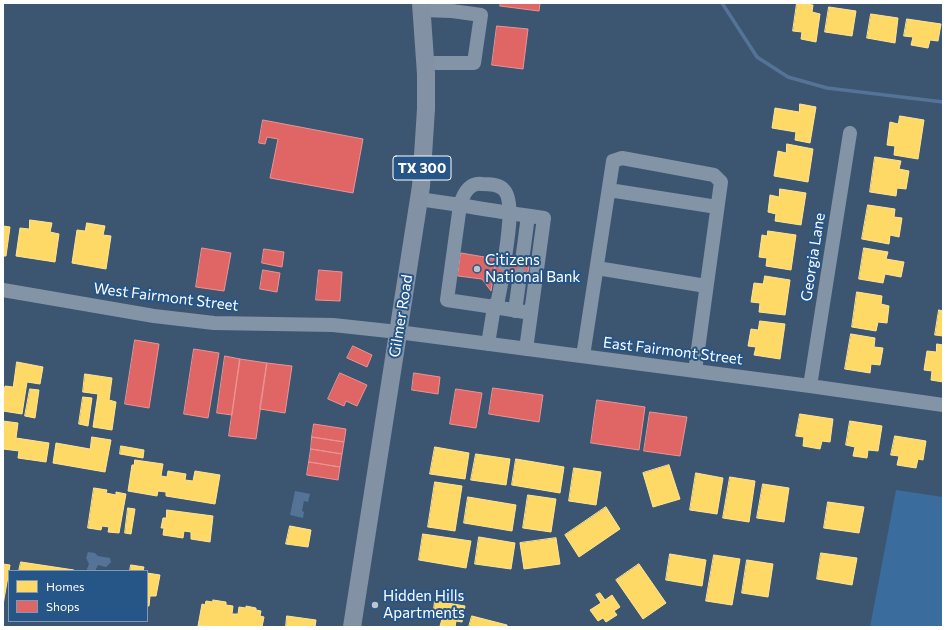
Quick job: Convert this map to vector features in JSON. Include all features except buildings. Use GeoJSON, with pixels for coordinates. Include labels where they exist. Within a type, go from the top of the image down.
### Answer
{"type":"FeatureCollection","features":[{"type":"Feature","properties":{"kind":"main road","name":"Gilmer Road"},"geometry":{"type":"LineString","coordinates":[[352,627],[419,199],[426,109],[425,63],[421,6]]}},
{"type":"Feature","properties":{"kind":"street"},"geometry":{"type":"LineString","coordinates":[[421,6],[480,15],[474,63],[425,63]]}},
{"type":"Feature","properties":{"kind":"street","name":"Georgia Lane"},"geometry":{"type":"LineString","coordinates":[[810,386],[850,133]]}},
{"type":"Feature","properties":{"kind":"street"},"geometry":{"type":"LineString","coordinates":[[583,356],[614,161],[622,158],[714,174],[721,182],[695,371]]}},
{"type":"Feature","properties":{"kind":"street"},"geometry":{"type":"LineString","coordinates":[[504,264],[510,213],[507,195],[504,189],[498,186],[479,183],[469,188],[464,193],[460,205],[447,300],[531,313]]}},
{"type":"Feature","properties":{"kind":"street"},"geometry":{"type":"LineString","coordinates":[[609,190],[717,207]]}},
{"type":"Feature","properties":{"kind":"street"},"geometry":{"type":"LineString","coordinates":[[419,199],[544,218],[526,349]]}},
{"type":"Feature","properties":{"kind":"street"},"geometry":{"type":"LineString","coordinates":[[515,311],[528,216]]}},
{"type":"Feature","properties":{"kind":"street"},"geometry":{"type":"LineString","coordinates":[[597,268],[706,286]]}},
{"type":"Feature","properties":{"kind":"street"},"geometry":{"type":"LineString","coordinates":[[488,344],[494,308],[498,300],[502,279]]}},
{"type":"Feature","properties":{"kind":"street","name":"West Fairmont Street"},"geometry":{"type":"LineString","coordinates":[[3,290],[184,320],[236,324],[333,325],[398,332]]}},
{"type":"Feature","properties":{"kind":"street","name":"East Fairmont Street"},"geometry":{"type":"LineString","coordinates":[[398,332],[943,405]]}},
{"type":"Feature","properties":{"kind":"shaded area"},"geometry":{"type":"Polygon","coordinates":[[[896,490],[943,497],[943,627],[870,627],[896,490]]]}},
{"type":"Feature","properties":{"kind":"shaded area"},"geometry":{"type":"Polygon","coordinates":[[[295,491],[310,494],[308,502],[304,501],[302,511],[304,512],[303,518],[290,515],[295,491]]]}},
{"type":"Feature","properties":{"kind":"shaded area"},"geometry":{"type":"Polygon","coordinates":[[[88,552],[95,553],[98,556],[110,558],[111,562],[106,567],[98,565],[96,570],[87,570],[89,564],[86,558],[88,552]]]}},
{"type":"Feature","properties":{"kind":"waterway"},"geometry":{"type":"LineString","coordinates":[[722,3],[757,57],[788,77],[827,88],[943,102]]}},
{"type":"Feature","properties":{"kind":"place","name":"Citizens National Bank"},"geometry":{"type":"Point","coordinates":[477,269]}},
{"type":"Feature","properties":{"kind":"place","name":"Hidden Hills Apartments"},"geometry":{"type":"Point","coordinates":[375,605]}}]}
